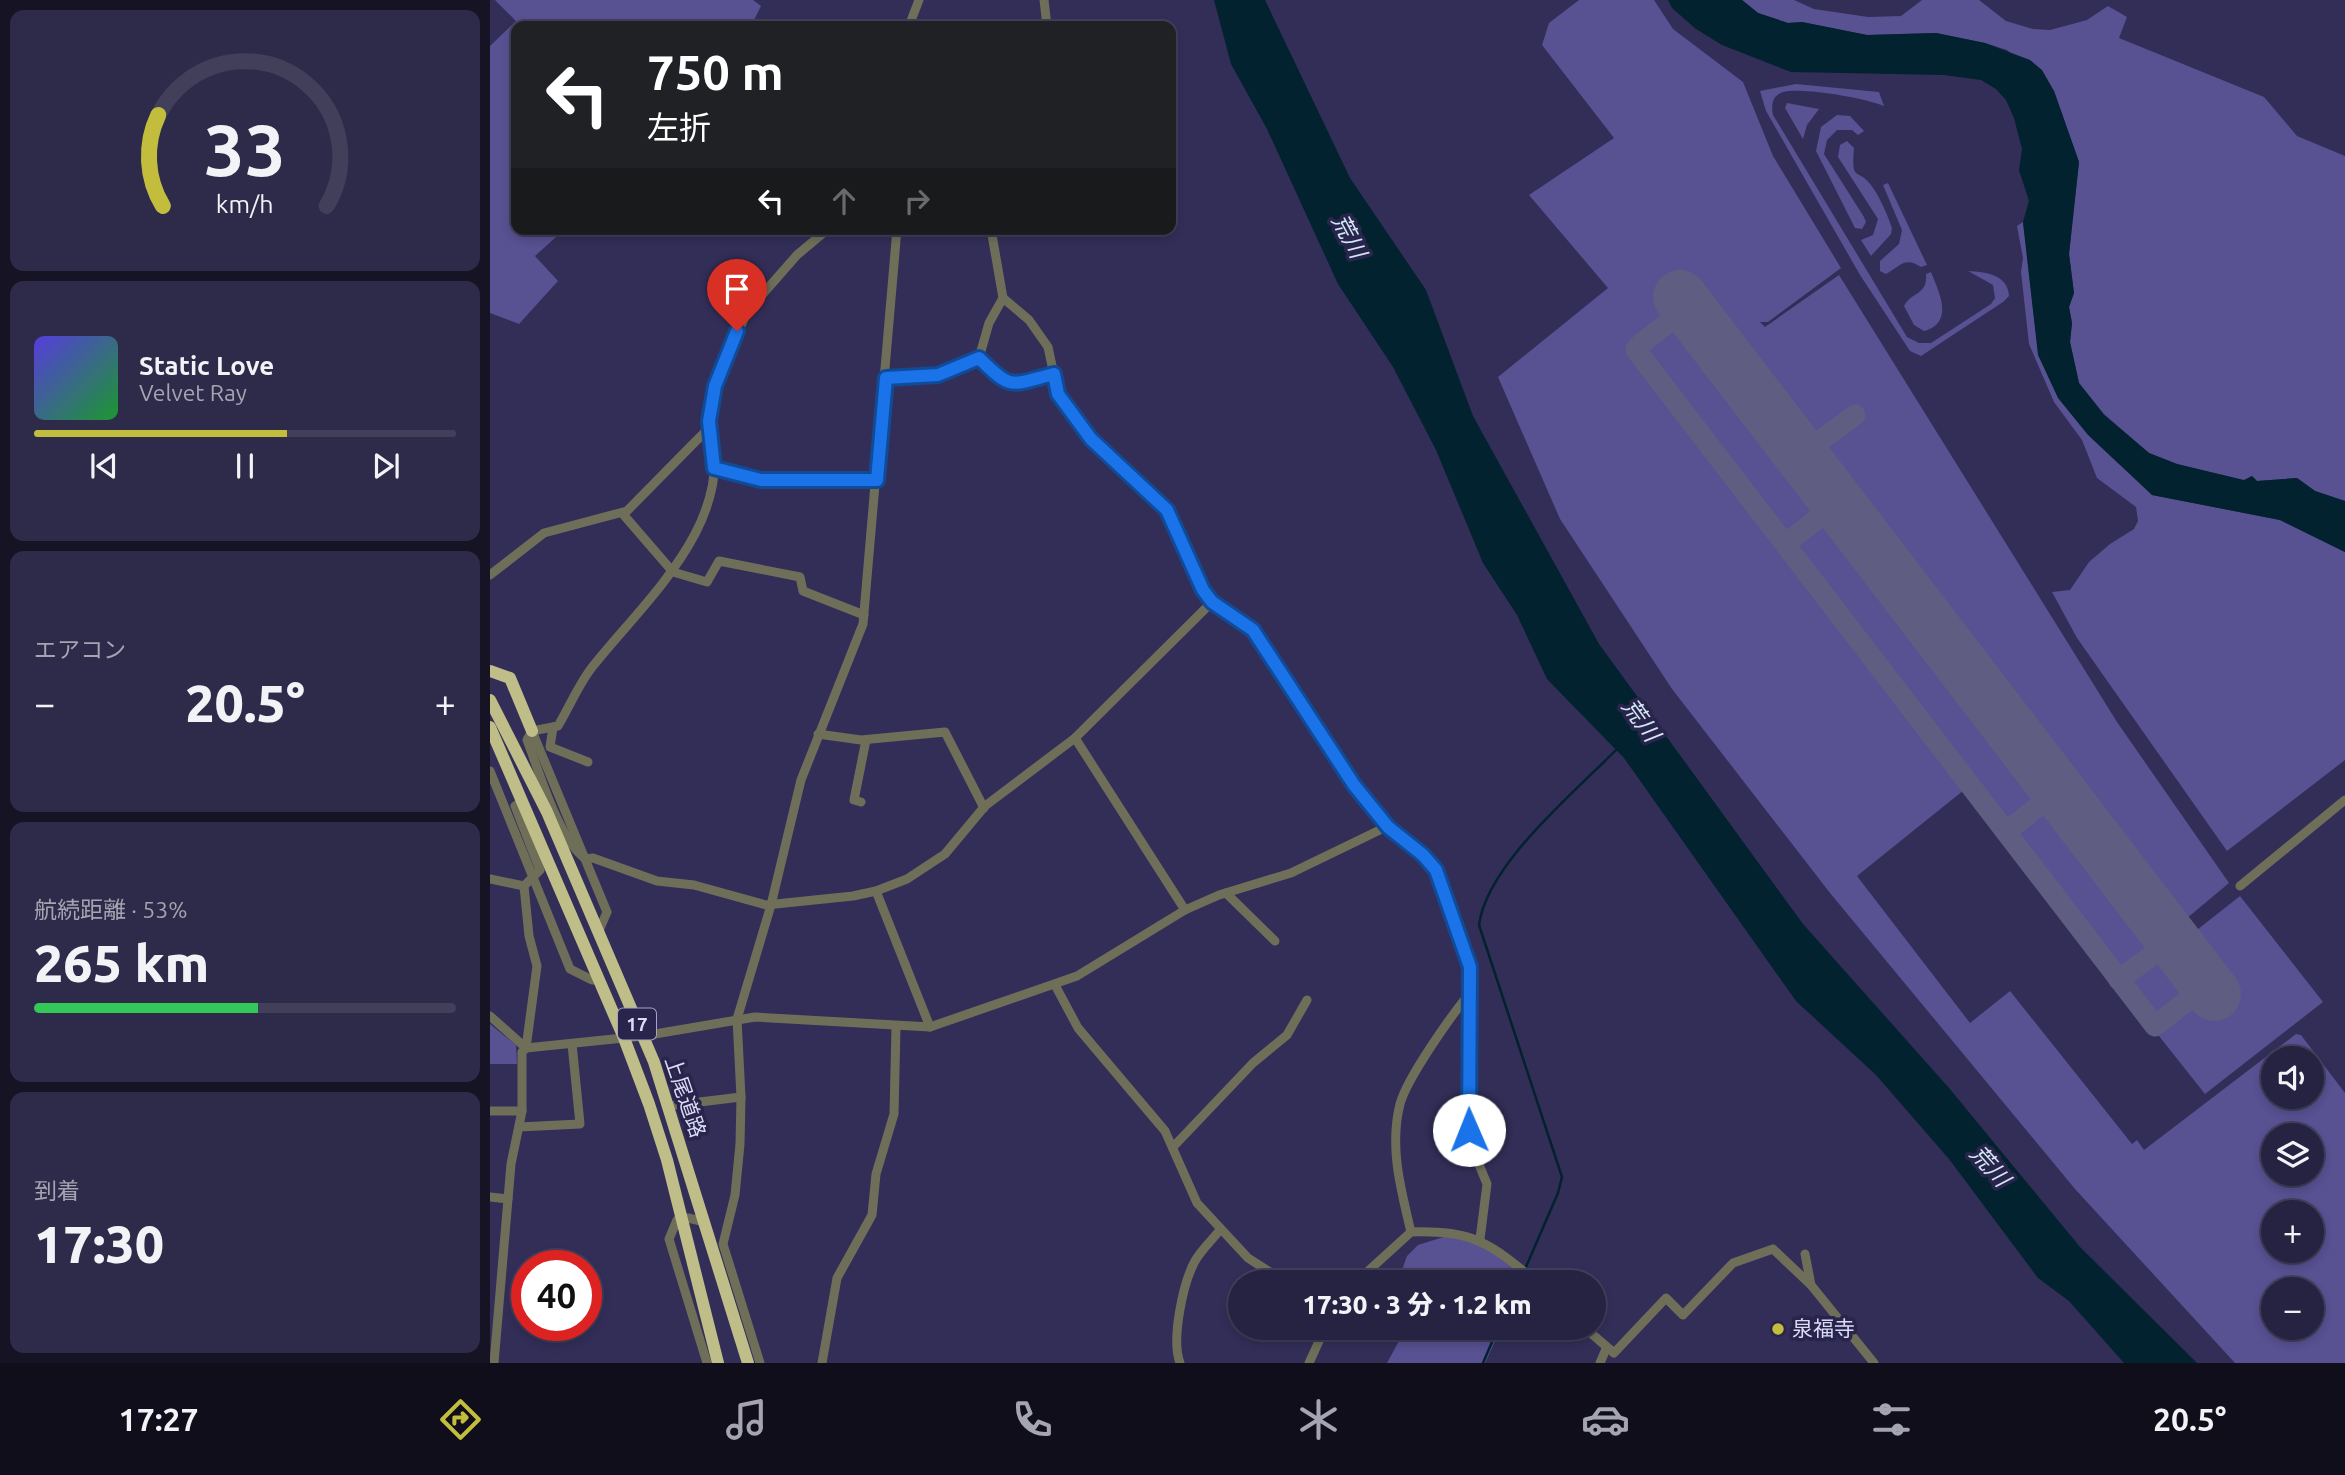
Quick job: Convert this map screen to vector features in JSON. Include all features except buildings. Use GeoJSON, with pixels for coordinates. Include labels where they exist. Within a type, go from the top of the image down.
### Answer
{"type":"FeatureCollection","features":[{"type":"Feature","properties":{"kind":"highway"},"geometry":{"type":"LineString","coordinates":[[490,671],[510,678],[532,731]]}},
{"type":"Feature","properties":{"kind":"highway","name":"上尾道路"},"geometry":{"type":"LineString","coordinates":[[490,700],[547,812],[643,1036],[669,1105],[748,1363]]}},
{"type":"Feature","properties":{"kind":"highway","name":"上尾道路"},"geometry":{"type":"LineString","coordinates":[[490,727],[624,1038],[649,1104],[682,1217],[718,1363]]}},
{"type":"Feature","properties":{"kind":"street"},"geometry":{"type":"LineString","coordinates":[[911,21],[919,0]]}},
{"type":"Feature","properties":{"kind":"street"},"geometry":{"type":"LineString","coordinates":[[1044,0],[1046,21]]}},
{"type":"Feature","properties":{"kind":"street"},"geometry":{"type":"LineString","coordinates":[[532,731],[558,726],[577,687],[588,672],[673,572],[699,527],[708,502],[714,468],[709,421],[715,386],[747,312],[797,255],[821,235]]}},
{"type":"Feature","properties":{"kind":"street"},"geometry":{"type":"LineString","coordinates":[[760,1363],[723,1244],[723,1235],[735,1195],[741,1097],[737,1019],[771,905],[790,813],[864,615],[897,235]]}},
{"type":"Feature","properties":{"kind":"street"},"geometry":{"type":"LineString","coordinates":[[979,358],[989,323],[1003,298],[992,235]]}},
{"type":"Feature","properties":{"kind":"street"},"geometry":{"type":"LineString","coordinates":[[1003,298],[1029,320],[1048,347],[1058,394],[1091,439],[1167,510],[1193,573],[1212,602],[1253,630],[1354,785],[1388,827],[1423,855],[1436,870],[1470,967],[1471,1145],[1487,1184],[1480,1239]]}},
{"type":"Feature","properties":{"kind":"street"},"geometry":{"type":"LineString","coordinates":[[886,378],[938,375],[979,358]]}},
{"type":"Feature","properties":{"kind":"street"},"geometry":{"type":"LineString","coordinates":[[979,358],[1006,383],[1013,385],[1054,374]]}},
{"type":"Feature","properties":{"kind":"street"},"geometry":{"type":"LineString","coordinates":[[490,575],[544,533],[621,513],[698,439],[709,421]]}},
{"type":"Feature","properties":{"kind":"street"},"geometry":{"type":"LineString","coordinates":[[714,468],[761,480],[877,480]]}},
{"type":"Feature","properties":{"kind":"street"},"geometry":{"type":"LineString","coordinates":[[621,513],[673,572],[707,582],[719,561],[800,577],[803,591],[864,615]]}},
{"type":"Feature","properties":{"kind":"street"},"geometry":{"type":"LineString","coordinates":[[586,859],[593,858],[657,881],[694,885],[771,905],[814,902],[876,891],[933,864],[984,808],[1075,738],[1212,602]]}},
{"type":"Feature","properties":{"kind":"street"},"geometry":{"type":"LineString","coordinates":[[553,727],[550,747],[588,762]]}},
{"type":"Feature","properties":{"kind":"street"},"geometry":{"type":"LineString","coordinates":[[532,731],[527,740],[546,793],[571,845],[586,859]]}},
{"type":"Feature","properties":{"kind":"street"},"geometry":{"type":"LineString","coordinates":[[532,731],[607,912],[598,933]]}},
{"type":"Feature","properties":{"kind":"street"},"geometry":{"type":"LineString","coordinates":[[818,734],[866,740],[946,732],[984,808]]}},
{"type":"Feature","properties":{"kind":"street"},"geometry":{"type":"LineString","coordinates":[[1075,738],[1185,909]]}},
{"type":"Feature","properties":{"kind":"street"},"geometry":{"type":"LineString","coordinates":[[861,802],[854,800],[866,740]]}},
{"type":"Feature","properties":{"kind":"street"},"geometry":{"type":"LineString","coordinates":[[490,771],[570,969],[592,980],[598,980]]}},
{"type":"Feature","properties":{"kind":"street"},"geometry":{"type":"LineString","coordinates":[[2240,886],[2345,800]]}},
{"type":"Feature","properties":{"kind":"street"},"geometry":{"type":"LineString","coordinates":[[518,804],[515,806],[540,870],[524,886]]}},
{"type":"Feature","properties":{"kind":"street"},"geometry":{"type":"LineString","coordinates":[[490,1016],[526,1048],[643,1036],[737,1019],[929,1027],[1055,985],[1106,960],[1185,909],[1291,873],[1388,827]]}},
{"type":"Feature","properties":{"kind":"street"},"geometry":{"type":"LineString","coordinates":[[490,879],[524,886]]}},
{"type":"Feature","properties":{"kind":"street"},"geometry":{"type":"LineString","coordinates":[[494,1363],[495,1284],[511,1164],[522,1111],[522,1052],[526,1048],[537,967],[529,936],[524,886]]}},
{"type":"Feature","properties":{"kind":"street"},"geometry":{"type":"LineString","coordinates":[[876,891],[929,1027]]}},
{"type":"Feature","properties":{"kind":"street"},"geometry":{"type":"LineString","coordinates":[[1226,893],[1275,941]]}},
{"type":"Feature","properties":{"kind":"street"},"geometry":{"type":"LineString","coordinates":[[1055,985],[1078,1028],[1174,1146],[1197,1203],[1248,1258],[1267,1270]]}},
{"type":"Feature","properties":{"kind":"street"},"geometry":{"type":"LineString","coordinates":[[1411,1232],[1397,1175],[1396,1123],[1401,1101],[1450,1017],[1469,994]]}},
{"type":"Feature","properties":{"kind":"street"},"geometry":{"type":"LineString","coordinates":[[1174,1146],[1253,1063],[1287,1035],[1307,1000]]}},
{"type":"Feature","properties":{"kind":"street"},"geometry":{"type":"LineString","coordinates":[[822,1363],[837,1278],[872,1215],[876,1174],[894,1114],[896,1027]]}},
{"type":"Feature","properties":{"kind":"street"},"geometry":{"type":"LineString","coordinates":[[519,1127],[580,1124],[572,1044]]}},
{"type":"Feature","properties":{"kind":"street"},"geometry":{"type":"LineString","coordinates":[[675,1105],[741,1097]]}},
{"type":"Feature","properties":{"kind":"street"},"geometry":{"type":"LineString","coordinates":[[490,1111],[522,1111]]}},
{"type":"Feature","properties":{"kind":"street"},"geometry":{"type":"LineString","coordinates":[[490,1197],[508,1199]]}},
{"type":"Feature","properties":{"kind":"street"},"geometry":{"type":"LineString","coordinates":[[706,1222],[682,1217],[674,1226],[670,1245],[707,1363]]}},
{"type":"Feature","properties":{"kind":"street"},"geometry":{"type":"LineString","coordinates":[[1180,1363],[1177,1356],[1186,1282],[1196,1258],[1220,1230]]}},
{"type":"Feature","properties":{"kind":"street"},"geometry":{"type":"LineString","coordinates":[[1369,1270],[1411,1232],[1460,1234],[1480,1239],[1523,1270]]}},
{"type":"Feature","properties":{"kind":"street"},"geometry":{"type":"LineString","coordinates":[[1597,1340],[1614,1353],[1666,1298],[1683,1315],[1733,1263],[1773,1249],[1811,1284],[1874,1363]]}},
{"type":"Feature","properties":{"kind":"street"},"geometry":{"type":"LineString","coordinates":[[1805,1254],[1811,1284]]}},
{"type":"Feature","properties":{"kind":"street"},"geometry":{"type":"LineString","coordinates":[[1309,1363],[1320,1340]]}},
{"type":"Feature","properties":{"kind":"street"},"geometry":{"type":"LineString","coordinates":[[1600,1363],[1606,1349]]}},
{"type":"Feature","properties":{"kind":"shaded area"},"geometry":{"type":"Polygon","coordinates":[[[495,0],[753,0],[761,6],[754,21],[516,21],[495,0]]]}},
{"type":"Feature","properties":{"kind":"shaded area"},"geometry":{"type":"Polygon","coordinates":[[[1579,0],[1654,0],[1673,29],[1743,82],[1773,156],[1841,268],[1768,322],[1760,322],[1765,327],[1839,275],[2117,722],[2229,883],[2180,924],[1689,287],[1667,302],[1673,310],[1626,347],[1964,790],[1857,876],[1970,1023],[2010,991],[2132,1144],[2137,1140],[2144,1150],[2261,1061],[2261,1109],[2324,1109],[2324,1065],[2345,1093],[2345,1363],[2235,1363],[2075,1189],[1830,893],[1672,689],[1560,519],[1498,377],[1608,288],[1529,195],[1614,138],[1542,45],[1549,23],[1579,0]]]}},
{"type":"Feature","properties":{"kind":"shaded area"},"geometry":{"type":"Polygon","coordinates":[[[1742,0],[1794,0],[1814,9],[1868,17],[1901,16],[1922,0],[1979,0],[2006,21],[2033,29],[2050,30],[2087,20],[2108,6],[2127,17],[2119,38],[2264,97],[2297,136],[2345,156],[2345,501],[2315,491],[2297,478],[2257,481],[2252,476],[2244,481],[2177,464],[2149,453],[2104,414],[2079,383],[2070,342],[2072,323],[2069,307],[2074,293],[2069,254],[2079,162],[2054,91],[2007,50],[1936,33],[1867,35],[1802,22],[1788,23],[1758,13],[1742,0]]]}},
{"type":"Feature","properties":{"kind":"shaded area"},"geometry":{"type":"Polygon","coordinates":[[[511,26],[511,235],[558,235],[535,256],[558,281],[519,324],[490,313],[490,46],[511,26]]]}},
{"type":"Feature","properties":{"kind":"shaded area"},"geometry":{"type":"Polygon","coordinates":[[[1796,84],[1879,92],[1884,106],[1834,94],[1783,92],[1774,98],[1772,111],[1907,337],[1919,343],[1931,343],[1991,304],[1995,298],[1993,285],[1968,271],[1988,274],[2005,283],[2009,296],[2003,302],[1921,356],[1910,351],[1860,275],[1766,111],[1760,91],[1796,84]]]}},
{"type":"Feature","properties":{"kind":"shaded area"},"geometry":{"type":"Polygon","coordinates":[[[1787,103],[1819,109],[1807,125],[1803,139],[1785,108],[1787,103]]]}},
{"type":"Feature","properties":{"kind":"shaded area"},"geometry":{"type":"Polygon","coordinates":[[[1837,115],[1850,116],[1864,131],[1858,135],[1852,130],[1837,130],[1827,140],[1824,154],[1864,217],[1866,222],[1862,229],[1855,228],[1816,151],[1821,127],[1837,115]]]}},
{"type":"Feature","properties":{"kind":"shaded area"},"geometry":{"type":"Polygon","coordinates":[[[1847,141],[1854,148],[1856,173],[1874,190],[1892,228],[1891,234],[1871,256],[1861,240],[1873,235],[1878,219],[1838,157],[1840,145],[1847,141]]]}},
{"type":"Feature","properties":{"kind":"shaded area"},"geometry":{"type":"Polygon","coordinates":[[[1888,183],[1927,265],[1921,267],[1907,262],[1886,274],[1880,271],[1880,261],[1899,244],[1902,230],[1883,185],[1888,183]]]}},
{"type":"Feature","properties":{"kind":"shaded area"},"geometry":{"type":"Polygon","coordinates":[[[2023,222],[2036,333],[2152,495],[2280,520],[2345,552],[2345,760],[2227,851],[2077,638],[2052,592],[2070,590],[2089,562],[2134,529],[2138,521],[2136,507],[2097,478],[2082,440],[2054,402],[2029,344],[2021,272],[2023,258],[2017,226],[2023,222]]]}},
{"type":"Feature","properties":{"kind":"shaded area"},"geometry":{"type":"Polygon","coordinates":[[[1931,272],[1940,297],[1942,314],[1934,327],[1924,331],[1914,325],[1904,306],[1922,290],[1926,274],[1931,272]]]}},
{"type":"Feature","properties":{"kind":"shaded area"},"geometry":{"type":"Polygon","coordinates":[[[1682,322],[1822,507],[1786,536],[1645,350],[1682,322]]]}},
{"type":"Feature","properties":{"kind":"shaded area"},"geometry":{"type":"Polygon","coordinates":[[[1831,518],[2043,793],[2008,820],[1794,547],[1831,518]]]}},
{"type":"Feature","properties":{"kind":"shaded area"},"geometry":{"type":"Polygon","coordinates":[[[2052,808],[2154,944],[2120,970],[2017,832],[2052,808]]]}},
{"type":"Feature","properties":{"kind":"shaded area"},"geometry":{"type":"Polygon","coordinates":[[[2240,896],[2323,1002],[2267,1046],[2261,1046],[2261,1050],[2205,1094],[2155,1031],[2198,1000],[2205,1006],[2229,985],[2188,937],[2240,896]]]}},
{"type":"Feature","properties":{"kind":"shaded area"},"geometry":{"type":"Polygon","coordinates":[[[2164,957],[2191,990],[2157,1017],[2129,985],[2164,957]]]}},
{"type":"Feature","properties":{"kind":"shaded area"},"geometry":{"type":"Polygon","coordinates":[[[490,1024],[516,1045],[517,1064],[490,1064],[490,1024]]]}},
{"type":"Feature","properties":{"kind":"shaded area"},"geometry":{"type":"Polygon","coordinates":[[[2296,1034],[2301,1035],[2309,1046],[2280,1046],[2296,1034]]]}},
{"type":"Feature","properties":{"kind":"shaded area"},"geometry":{"type":"Polygon","coordinates":[[[1456,1233],[1480,1239],[1522,1270],[1402,1270],[1407,1256],[1418,1245],[1456,1233]]]}},
{"type":"Feature","properties":{"kind":"shaded area"},"geometry":{"type":"Polygon","coordinates":[[[1399,1340],[1496,1340],[1485,1363],[1387,1363],[1399,1340]]]}},
{"type":"Feature","properties":{"kind":"water","name":"荒川"},"geometry":{"type":"Polygon","coordinates":[[[1214,0],[1265,0],[1350,178],[1426,290],[1473,416],[1599,644],[1803,924],[1949,1088],[2080,1247],[2197,1363],[2124,1363],[2069,1301],[2038,1278],[1949,1159],[1876,1075],[1796,1001],[1624,758],[1547,679],[1517,615],[1483,563],[1436,450],[1393,367],[1338,284],[1267,129],[1231,64],[1214,0]]]}},
{"type":"Feature","properties":{"kind":"water"},"geometry":{"type":"Polygon","coordinates":[[[1668,0],[1742,0],[1758,13],[1788,23],[1802,22],[1867,35],[1936,33],[1985,43],[2030,60],[2042,70],[2054,91],[2079,162],[2069,254],[2074,293],[2069,307],[2072,323],[2070,342],[2079,383],[2104,415],[2149,453],[2177,464],[2244,480],[2252,476],[2257,481],[2297,478],[2315,491],[2345,501],[2345,552],[2280,520],[2152,495],[2088,435],[2058,398],[2038,355],[2023,222],[2029,201],[2019,170],[2022,149],[2014,118],[2006,100],[1996,89],[1981,80],[1944,75],[1791,72],[1722,45],[1696,29],[1672,8],[1668,0]]]}},
{"type":"Feature","properties":{"kind":"waterway"},"geometry":{"type":"LineString","coordinates":[[1525,1270],[1558,1193],[1562,1177],[1479,925],[1486,902],[1498,878],[1515,854],[1557,807],[1618,748]]}},
{"type":"Feature","properties":{"kind":"waterway"},"geometry":{"type":"LineString","coordinates":[[1483,1363],[1493,1340]]}},
{"type":"Feature","properties":{"kind":"taxiway"},"geometry":{"type":"LineString","coordinates":[[1688,307],[1642,343],[1636,349],[1639,354],[2155,1026],[2207,985]]}},
{"type":"Feature","properties":{"kind":"taxiway"},"geometry":{"type":"LineString","coordinates":[[1801,455],[1855,415]]}},
{"type":"Feature","properties":{"kind":"taxiway"},"geometry":{"type":"LineString","coordinates":[[1785,544],[1838,503]]}},
{"type":"Feature","properties":{"kind":"taxiway"},"geometry":{"type":"LineString","coordinates":[[2006,832],[2058,791]]}},
{"type":"Feature","properties":{"kind":"taxiway"},"geometry":{"type":"LineString","coordinates":[[2119,980],[2172,940]]}},
{"type":"Feature","properties":{"kind":"runway"},"geometry":{"type":"LineString","coordinates":[[1680,297],[2214,994]]}},
{"type":"Feature","properties":{"kind":"place","name":"泉福寺"},"geometry":{"type":"Point","coordinates":[1778,1329]}},
{"type":"Feature","properties":{"kind":"route"},"geometry":{"type":"LineString","coordinates":[[737,331],[715,386],[709,421],[714,468],[761,480],[877,480],[886,378],[938,375],[979,358],[999,378],[1013,385],[1054,374],[1058,394],[1091,439],[1167,510],[1193,573],[1212,602],[1253,630],[1354,785],[1388,827],[1423,855],[1436,870],[1470,967],[1469,1130]]}}]}
